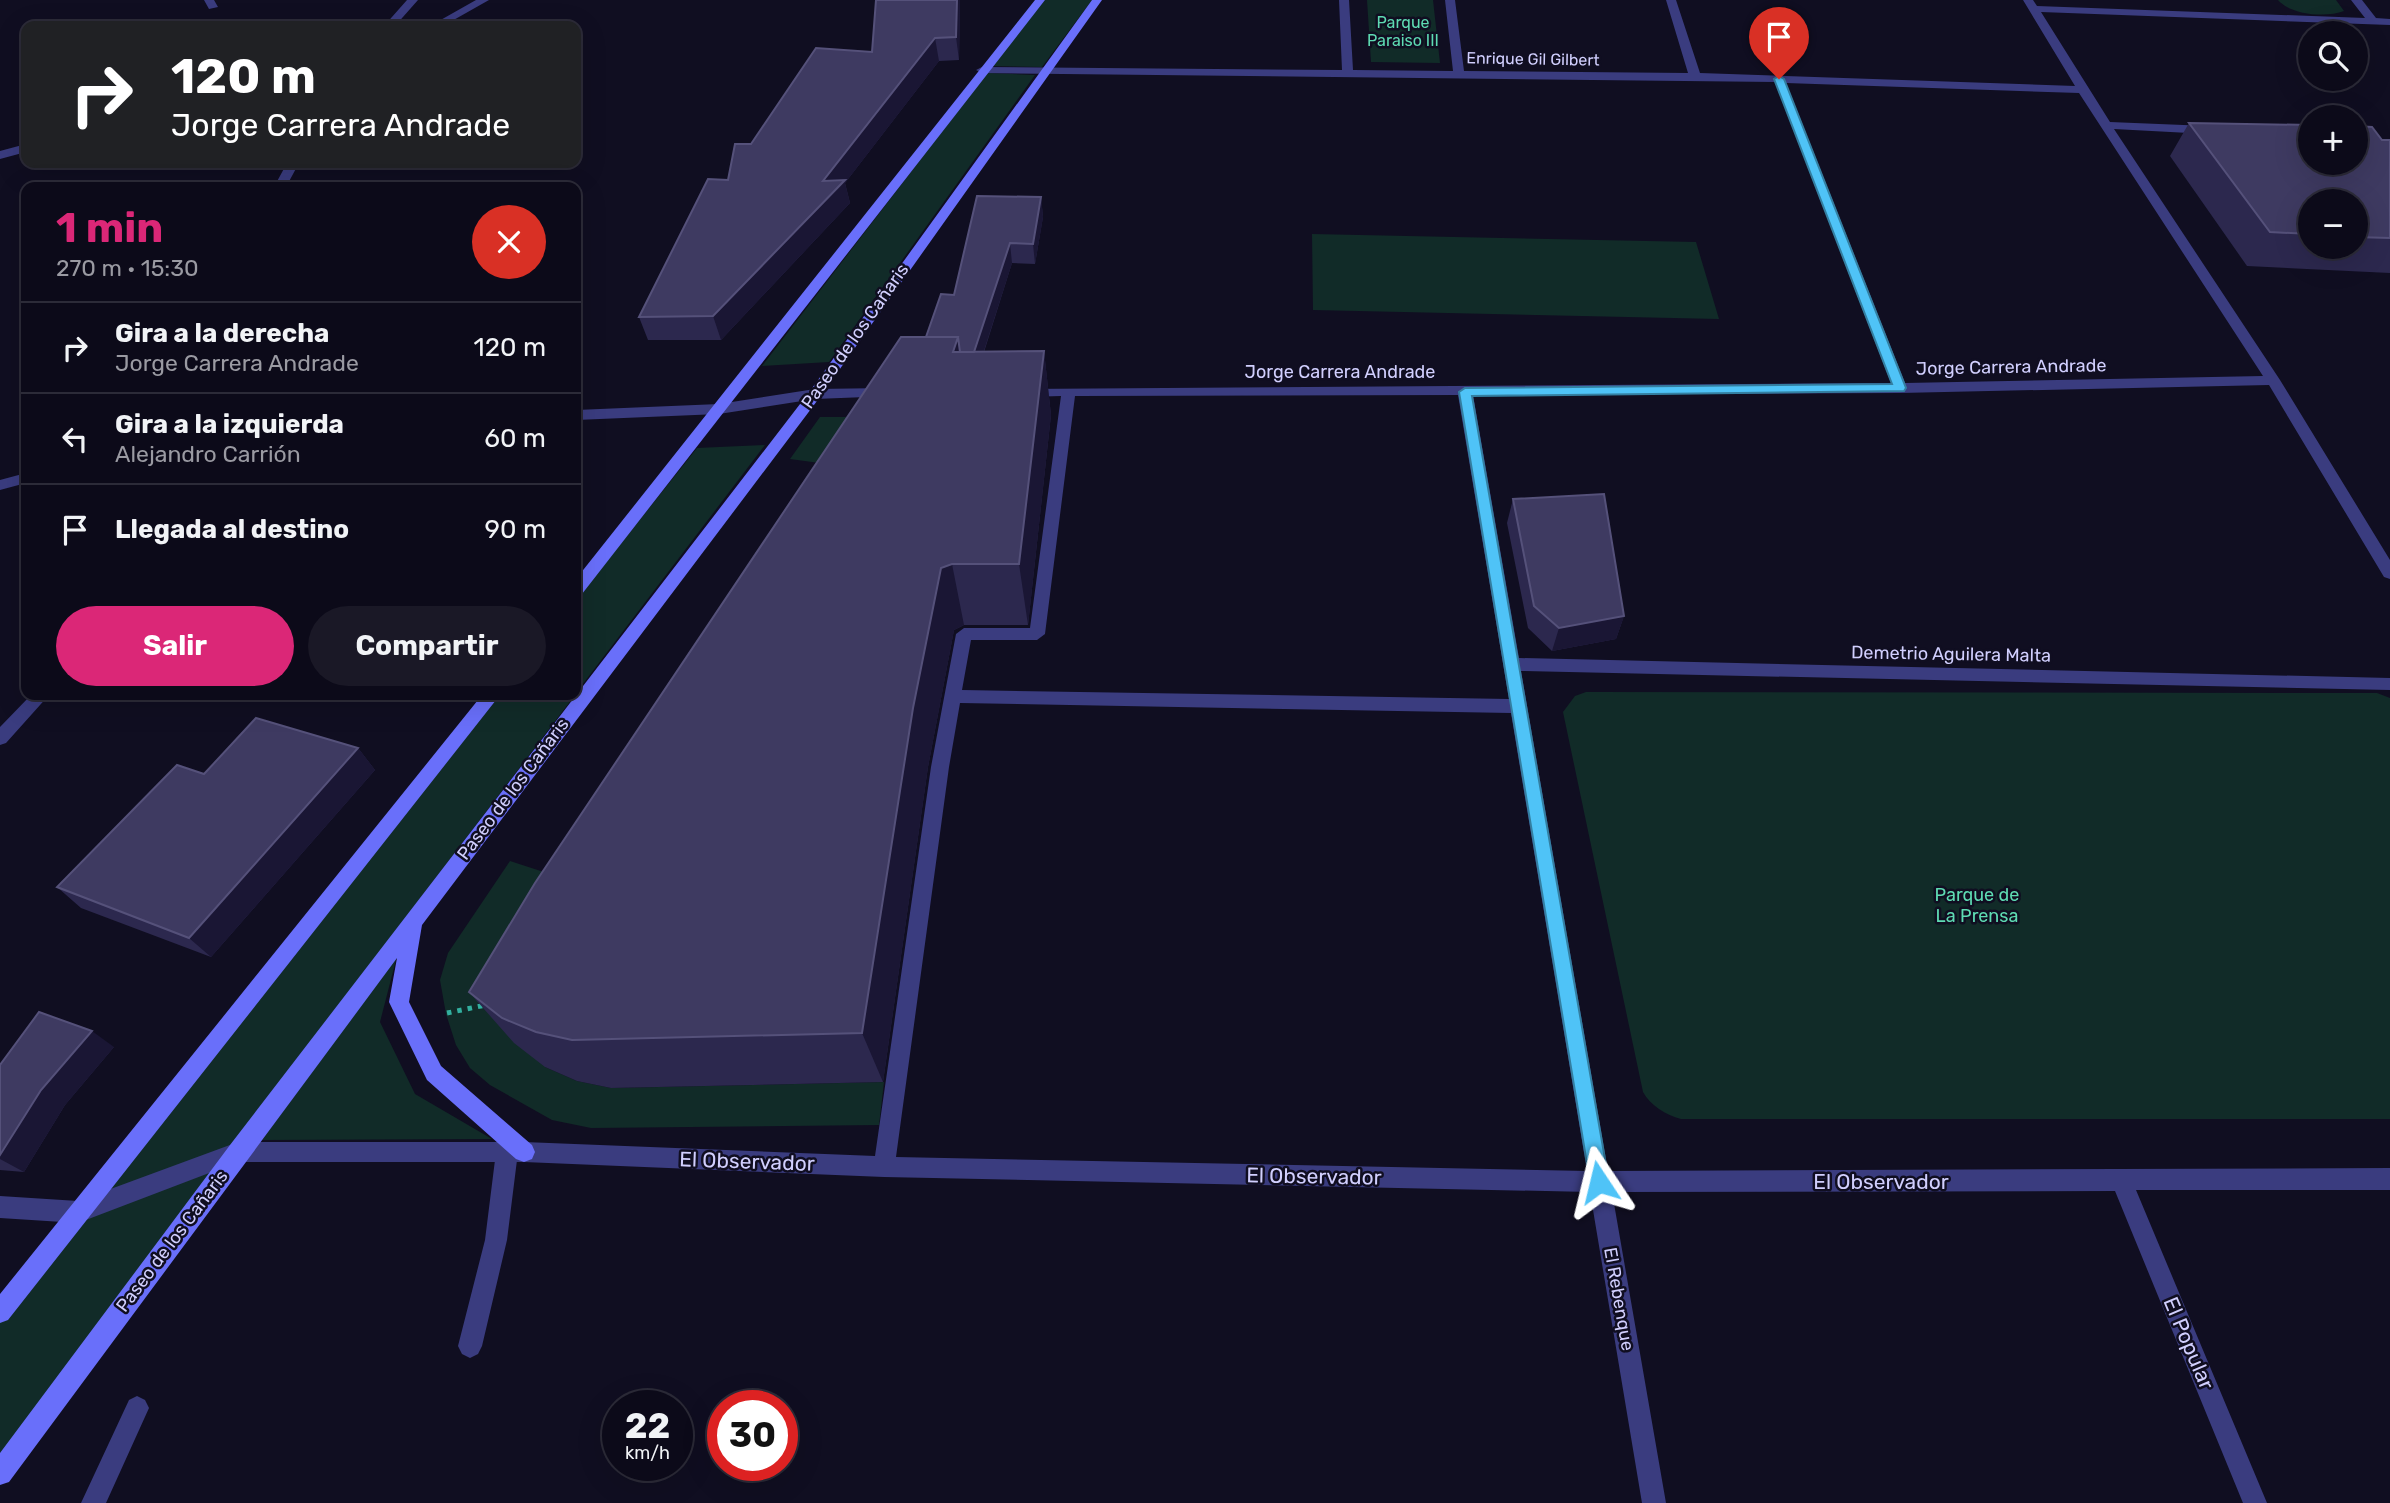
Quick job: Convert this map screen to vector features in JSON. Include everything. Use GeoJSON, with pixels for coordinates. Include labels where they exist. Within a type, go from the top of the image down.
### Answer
{"type":"FeatureCollection","features":[{"type":"Feature","properties":{"kind":"main road"},"geometry":{"type":"LineString","coordinates":[[581,584],[982,70],[1040,0]]}},
{"type":"Feature","properties":{"kind":"main road","name":"Paseo de los Cañaris"},"geometry":{"type":"LineString","coordinates":[[0,1473],[238,1152],[815,394],[1097,0]]}},
{"type":"Feature","properties":{"kind":"main road"},"geometry":{"type":"LineString","coordinates":[[0,1312],[488,700]]}},
{"type":"Feature","properties":{"kind":"main road"},"geometry":{"type":"LineString","coordinates":[[414,920],[398,1002],[434,1073],[515,1152]]}},
{"type":"Feature","properties":{"kind":"street"},"geometry":{"type":"LineString","coordinates":[[394,21],[413,0]]}},
{"type":"Feature","properties":{"kind":"street"},"geometry":{"type":"LineString","coordinates":[[444,21],[484,0]]}},
{"type":"Feature","properties":{"kind":"street"},"geometry":{"type":"LineString","coordinates":[[1344,0],[1348,73]]}},
{"type":"Feature","properties":{"kind":"street"},"geometry":{"type":"LineString","coordinates":[[1450,0],[1459,74]]}},
{"type":"Feature","properties":{"kind":"street"},"geometry":{"type":"LineString","coordinates":[[1671,0],[1695,76]]}},
{"type":"Feature","properties":{"kind":"street"},"geometry":{"type":"LineString","coordinates":[[2356,0],[2374,21]]}},
{"type":"Feature","properties":{"kind":"street"},"geometry":{"type":"LineString","coordinates":[[2031,5],[2276,12],[2390,22]]}},
{"type":"Feature","properties":{"kind":"street"},"geometry":{"type":"LineString","coordinates":[[2031,5],[2083,90],[2273,380],[2390,573]]}},
{"type":"Feature","properties":{"kind":"street","name":"Enrique Gil Gilbert"},"geometry":{"type":"LineString","coordinates":[[982,70],[1695,76],[2083,90]]}},
{"type":"Feature","properties":{"kind":"street"},"geometry":{"type":"LineString","coordinates":[[1779,79],[1900,388]]}},
{"type":"Feature","properties":{"kind":"street"},"geometry":{"type":"LineString","coordinates":[[2106,125],[2215,131]]}},
{"type":"Feature","properties":{"kind":"street"},"geometry":{"type":"LineString","coordinates":[[0,155],[21,149]]}},
{"type":"Feature","properties":{"kind":"street","name":"Jorge Carrera Andrade"},"geometry":{"type":"LineString","coordinates":[[1016,392],[1900,388],[2273,380]]}},
{"type":"Feature","properties":{"kind":"street"},"geometry":{"type":"LineString","coordinates":[[884,1167],[940,766],[964,634],[1037,634],[1069,391]]}},
{"type":"Feature","properties":{"kind":"street","name":"El Rebenque"},"geometry":{"type":"LineString","coordinates":[[1465,392],[1654,1503]]}},
{"type":"Feature","properties":{"kind":"street"},"geometry":{"type":"LineString","coordinates":[[581,415],[719,409],[815,394],[895,393]]}},
{"type":"Feature","properties":{"kind":"street"},"geometry":{"type":"LineString","coordinates":[[0,485],[21,479]]}},
{"type":"Feature","properties":{"kind":"street","name":"Demetrio Aguilera Malta"},"geometry":{"type":"LineString","coordinates":[[1511,664],[2390,684]]}},
{"type":"Feature","properties":{"kind":"street"},"geometry":{"type":"LineString","coordinates":[[953,696],[1518,706]]}},
{"type":"Feature","properties":{"kind":"street"},"geometry":{"type":"LineString","coordinates":[[0,738],[36,700]]}},
{"type":"Feature","properties":{"kind":"street"},"geometry":{"type":"LineString","coordinates":[[0,1207],[78,1212],[238,1152]]}},
{"type":"Feature","properties":{"kind":"street","name":"El Observador"},"geometry":{"type":"LineString","coordinates":[[238,1152],[515,1152],[884,1167],[1599,1182],[2390,1179]]}},
{"type":"Feature","properties":{"kind":"street"},"geometry":{"type":"LineString","coordinates":[[470,1346],[515,1152]]}},
{"type":"Feature","properties":{"kind":"street","name":"El Popular"},"geometry":{"type":"LineString","coordinates":[[2122,1182],[2255,1503]]}},
{"type":"Feature","properties":{"kind":"street"},"geometry":{"type":"LineString","coordinates":[[93,1503],[137,1408]]}},
{"type":"Feature","properties":{"kind":"path"},"geometry":{"type":"LineString","coordinates":[[398,1002],[446,1013],[491,1004]]}},
{"type":"Feature","properties":{"kind":"green space"},"geometry":{"type":"Polygon","coordinates":[[[1045,0],[1092,0],[1042,67],[989,66],[1045,0]]]}},
{"type":"Feature","properties":{"kind":"green space","name":"Parque Paraiso III"},"geometry":{"type":"Polygon","coordinates":[[[1367,0],[1433,0],[1440,63],[1371,62],[1367,0]]]}},
{"type":"Feature","properties":{"kind":"green space"},"geometry":{"type":"Polygon","coordinates":[[[2278,0],[2336,0],[2344,11],[2309,14],[2291,9],[2278,0]]]}},
{"type":"Feature","properties":{"kind":"green space"},"geometry":{"type":"Polygon","coordinates":[[[987,73],[1035,75],[829,362],[762,366],[987,73]]]}},
{"type":"Feature","properties":{"kind":"green space"},"geometry":{"type":"Polygon","coordinates":[[[1312,234],[1696,242],[1719,319],[1313,310],[1312,234]]]}},
{"type":"Feature","properties":{"kind":"green space"},"geometry":{"type":"Polygon","coordinates":[[[820,417],[859,417],[827,464],[790,459],[820,417]]]}},
{"type":"Feature","properties":{"kind":"green space"},"geometry":{"type":"Polygon","coordinates":[[[765,445],[581,686],[581,594],[697,448],[765,445]]]}},
{"type":"Feature","properties":{"kind":"green space","name":"Parque de La Prensa"},"geometry":{"type":"Polygon","coordinates":[[[1586,692],[2377,693],[2390,698],[2390,1119],[1681,1119],[1664,1112],[1643,1092],[1563,712],[1575,696],[1586,692]]]}},
{"type":"Feature","properties":{"kind":"green space"},"geometry":{"type":"Polygon","coordinates":[[[496,700],[571,700],[232,1145],[97,1199],[496,700]]]}},
{"type":"Feature","properties":{"kind":"green space"},"geometry":{"type":"Polygon","coordinates":[[[510,861],[556,876],[545,1067],[577,1081],[611,1088],[884,1082],[879,1125],[591,1128],[552,1120],[490,1085],[470,1068],[456,1045],[446,1014],[440,980],[448,953],[510,861]]]}},
{"type":"Feature","properties":{"kind":"green space"},"geometry":{"type":"Polygon","coordinates":[[[397,956],[380,1022],[415,1094],[492,1139],[262,1140],[397,956]]]}},
{"type":"Feature","properties":{"kind":"green space"},"geometry":{"type":"Polygon","coordinates":[[[238,1152],[0,1473],[0,1312],[78,1212],[238,1152]]]}},
{"type":"Feature","properties":{"kind":"building"},"geometry":{"type":"Polygon","coordinates":[[[876,0],[957,0],[956,37],[935,38],[823,181],[845,180],[713,316],[639,317],[708,179],[728,180],[735,144],[751,144],[816,48],[872,52],[876,0]]]}},
{"type":"Feature","properties":{"kind":"building"},"geometry":{"type":"Polygon","coordinates":[[[2189,123],[2298,125],[2298,175],[2368,175],[2368,127],[2372,127],[2382,140],[2390,140],[2390,238],[2368,237],[2368,189],[2298,189],[2298,233],[2270,232],[2189,123]]]}},
{"type":"Feature","properties":{"kind":"building"},"geometry":{"type":"Polygon","coordinates":[[[977,196],[1041,197],[1033,244],[1010,243],[974,352],[960,352],[958,337],[926,337],[941,294],[954,295],[977,196]]]}},
{"type":"Feature","properties":{"kind":"building"},"geometry":{"type":"Polygon","coordinates":[[[901,337],[958,337],[953,352],[1044,351],[1019,564],[952,564],[941,568],[913,708],[862,1033],[572,1040],[536,1032],[502,1018],[469,992],[535,883],[901,337]]]}},
{"type":"Feature","properties":{"kind":"building"},"geometry":{"type":"Polygon","coordinates":[[[1604,494],[1624,616],[1559,628],[1534,606],[1513,499],[1604,494]]]}},
{"type":"Feature","properties":{"kind":"building"},"geometry":{"type":"Polygon","coordinates":[[[256,718],[358,748],[189,938],[57,887],[177,765],[204,774],[256,718]]]}},
{"type":"Feature","properties":{"kind":"building"},"geometry":{"type":"Polygon","coordinates":[[[39,1012],[92,1031],[41,1090],[0,1155],[0,1065],[39,1012]]]}},
{"type":"Feature","properties":{"kind":"route"},"geometry":{"type":"LineString","coordinates":[[1599,1182],[1465,392],[1900,388],[1779,79]]}}]}
